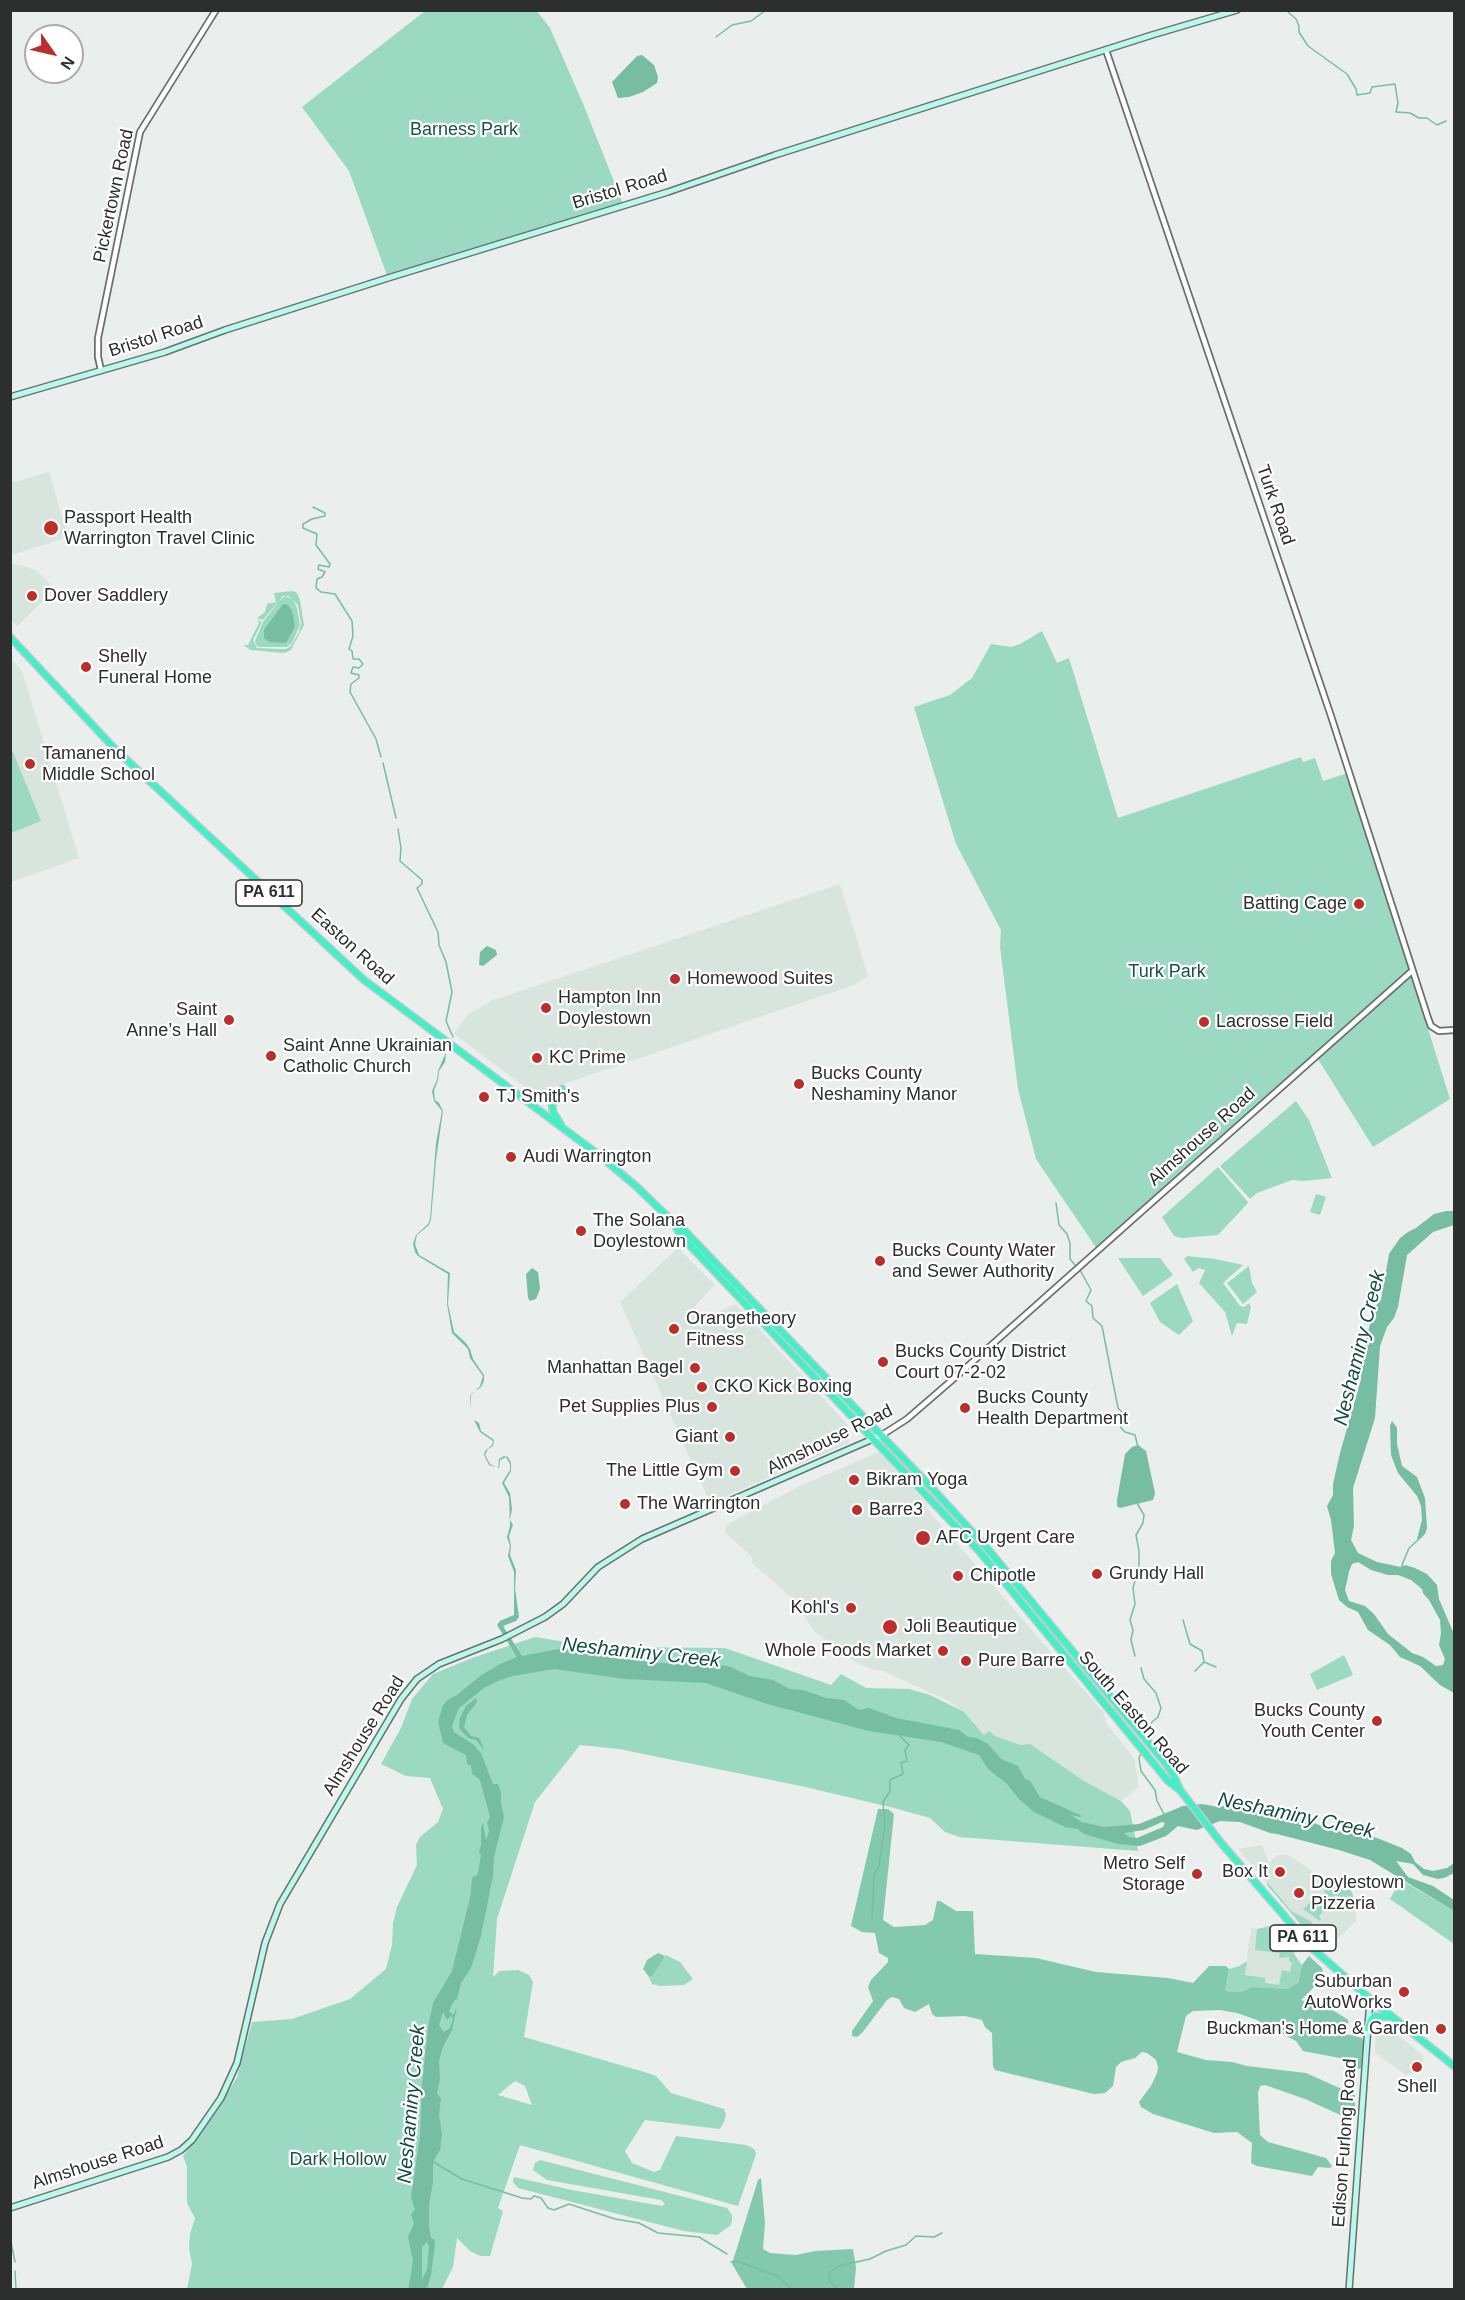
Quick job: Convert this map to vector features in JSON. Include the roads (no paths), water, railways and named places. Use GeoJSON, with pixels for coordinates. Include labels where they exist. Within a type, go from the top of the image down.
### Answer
{"type":"FeatureCollection","features":[{"type":"Feature","properties":{"kind":"highway","name":"Easton Road"},"geometry":{"type":"LineString","coordinates":[[10,638],[118,752],[364,980],[617,1170],[683,1229],[734,1279],[882,1436]]}},
{"type":"Feature","properties":{"kind":"highway"},"geometry":{"type":"LineString","coordinates":[[562,1089],[552,1103],[555,1116],[563,1128]]}},
{"type":"Feature","properties":{"kind":"highway","name":"Easton Road"},"geometry":{"type":"LineString","coordinates":[[674,1223],[680,1235],[874,1439]]}},
{"type":"Feature","properties":{"kind":"highway","name":"South Easton Road"},"geometry":{"type":"LineString","coordinates":[[882,1436],[962,1521],[1038,1609],[1167,1765],[1182,1793],[1222,1844],[1312,1948],[1370,1999],[1455,2066]]}},
{"type":"Feature","properties":{"kind":"highway","name":"South Easton Road"},"geometry":{"type":"LineString","coordinates":[[874,1439],[979,1551],[1168,1781],[1182,1793]]}},
{"type":"Feature","properties":{"kind":"highway"},"geometry":{"type":"LineString","coordinates":[[1368,2028],[1371,2020],[1378,2015],[1396,2020]]}},
{"type":"Feature","properties":{"kind":"main road","name":"Bristol Road"},"geometry":{"type":"LineString","coordinates":[[10,397],[172,350],[225,330],[668,192],[776,155],[1237,10]]}},
{"type":"Feature","properties":{"kind":"main road","name":"Almshouse Road"},"geometry":{"type":"LineString","coordinates":[[10,2208],[168,2157],[181,2151],[192,2140],[220,2098],[237,2063],[265,1943],[280,1904],[401,1698],[413,1683],[434,1667],[496,1641],[555,1610],[598,1567],[642,1539],[882,1436]]}},
{"type":"Feature","properties":{"kind":"main road","name":"Edison Furlong Road"},"geometry":{"type":"LineString","coordinates":[[1349,2289],[1370,1999]]}},
{"type":"Feature","properties":{"kind":"street","name":"Pickertown Road"},"geometry":{"type":"LineString","coordinates":[[101,370],[98,338],[140,132],[216,10]]}},
{"type":"Feature","properties":{"kind":"street","name":"Turk Road"},"geometry":{"type":"LineString","coordinates":[[1106,50],[1331,716],[1412,971]]}},
{"type":"Feature","properties":{"kind":"street"},"geometry":{"type":"LineString","coordinates":[[1412,971],[1431,1026],[1439,1030],[1455,1030]]}},
{"type":"Feature","properties":{"kind":"street","name":"Almshouse Road"},"geometry":{"type":"LineString","coordinates":[[882,1436],[907,1419],[1412,971]]}},
{"type":"Feature","properties":{"kind":"water"},"geometry":{"type":"Polygon","coordinates":[[[642,55],[654,65],[658,77],[657,83],[643,92],[618,98],[612,82],[637,56],[642,55]]]}},
{"type":"Feature","properties":{"kind":"water"},"geometry":{"type":"Polygon","coordinates":[[[283,604],[288,605],[292,611],[295,627],[286,643],[269,642],[264,638],[264,630],[283,604]]]}},
{"type":"Feature","properties":{"kind":"water"},"geometry":{"type":"Polygon","coordinates":[[[487,946],[496,950],[497,955],[483,966],[479,965],[480,952],[487,946]]]}},
{"type":"Feature","properties":{"kind":"water"},"geometry":{"type":"Polygon","coordinates":[[[446,1052],[445,1062],[439,1071],[434,1091],[435,1100],[443,1111],[431,1219],[429,1225],[417,1235],[415,1244],[419,1255],[450,1273],[448,1304],[454,1332],[466,1343],[484,1375],[481,1387],[474,1392],[480,1386],[483,1376],[470,1358],[468,1349],[452,1333],[447,1304],[448,1274],[418,1256],[413,1244],[416,1235],[430,1219],[436,1143],[442,1111],[434,1101],[432,1091],[438,1071],[446,1052]]]}},
{"type":"Feature","properties":{"kind":"water"},"geometry":{"type":"Polygon","coordinates":[[[1454,1211],[1454,1225],[1433,1232],[1407,1255],[1398,1307],[1380,1346],[1375,1418],[1353,1488],[1354,1526],[1351,1540],[1358,1553],[1377,1562],[1415,1568],[1427,1574],[1437,1585],[1439,1599],[1454,1634],[1454,1693],[1440,1685],[1420,1666],[1400,1657],[1390,1645],[1368,1630],[1358,1612],[1339,1600],[1331,1574],[1331,1561],[1335,1553],[1327,1506],[1333,1495],[1333,1484],[1340,1453],[1361,1379],[1360,1360],[1375,1307],[1381,1300],[1389,1254],[1400,1238],[1434,1214],[1454,1211]],[[1358,1562],[1352,1564],[1345,1590],[1349,1601],[1365,1606],[1374,1614],[1388,1634],[1412,1653],[1436,1666],[1443,1665],[1445,1659],[1439,1645],[1440,1620],[1422,1589],[1411,1580],[1398,1575],[1388,1575],[1371,1570],[1358,1562]]]}},
{"type":"Feature","properties":{"kind":"water"},"geometry":{"type":"Polygon","coordinates":[[[532,1268],[538,1272],[540,1289],[536,1299],[530,1301],[526,1274],[532,1268]]]}},
{"type":"Feature","properties":{"kind":"water"},"geometry":{"type":"Polygon","coordinates":[[[474,1420],[479,1423],[481,1431],[494,1440],[493,1446],[485,1455],[490,1464],[496,1467],[489,1465],[484,1455],[493,1441],[480,1432],[474,1420]]]}},
{"type":"Feature","properties":{"kind":"water"},"geometry":{"type":"Polygon","coordinates":[[[1392,1421],[1397,1428],[1397,1444],[1402,1466],[1417,1477],[1425,1498],[1427,1528],[1419,1540],[1417,1539],[1422,1520],[1421,1506],[1417,1496],[1398,1473],[1391,1455],[1390,1426],[1392,1421]]]}},
{"type":"Feature","properties":{"kind":"water"},"geometry":{"type":"Polygon","coordinates":[[[1138,1445],[1146,1451],[1155,1493],[1153,1500],[1120,1508],[1117,1506],[1117,1500],[1125,1454],[1138,1445]]]}},
{"type":"Feature","properties":{"kind":"water","name":"Neshaminy Creek"},"geometry":{"type":"Polygon","coordinates":[[[504,1456],[508,1457],[511,1471],[504,1483],[510,1493],[512,1509],[510,1520],[513,1525],[509,1536],[511,1546],[510,1555],[516,1570],[515,1588],[519,1617],[516,1621],[503,1626],[522,1656],[559,1649],[619,1659],[674,1664],[708,1662],[731,1667],[750,1676],[773,1680],[790,1689],[844,1700],[859,1710],[869,1708],[896,1718],[959,1730],[968,1737],[977,1738],[988,1744],[1001,1759],[1018,1766],[1025,1779],[1030,1781],[1040,1797],[1082,1816],[1071,1815],[1082,1822],[1104,1827],[1139,1824],[1183,1806],[1202,1804],[1219,1807],[1242,1803],[1263,1804],[1288,1811],[1330,1830],[1372,1836],[1402,1848],[1411,1854],[1415,1862],[1424,1869],[1433,1871],[1447,1868],[1454,1863],[1454,1873],[1438,1879],[1423,1875],[1413,1864],[1396,1861],[1408,1877],[1433,1886],[1454,1900],[1454,1911],[1370,1860],[1270,1833],[1240,1822],[1220,1821],[1197,1830],[1178,1826],[1166,1836],[1140,1846],[1118,1844],[1084,1834],[1034,1812],[1006,1783],[988,1769],[979,1755],[941,1742],[869,1731],[767,1704],[706,1683],[625,1679],[554,1669],[498,1681],[484,1688],[459,1708],[452,1726],[454,1732],[474,1745],[481,1753],[493,1784],[498,1784],[501,1792],[504,1817],[494,1857],[493,1876],[481,1936],[471,1968],[461,1983],[457,1999],[449,2011],[453,2015],[457,2007],[452,2030],[439,2061],[440,2079],[437,2093],[441,2099],[439,2115],[442,2135],[440,2150],[433,2162],[433,2182],[429,2205],[429,2227],[431,2238],[435,2240],[431,2275],[427,2289],[408,2290],[413,2261],[408,2237],[414,2223],[411,2215],[415,2209],[411,2198],[420,2136],[428,2028],[433,2003],[452,1971],[470,1898],[472,1879],[478,1872],[481,1855],[479,1851],[481,1827],[483,1823],[486,1840],[489,1831],[487,1823],[490,1817],[480,1780],[472,1774],[466,1755],[443,1743],[438,1722],[443,1705],[449,1699],[480,1676],[517,1657],[497,1625],[500,1621],[514,1615],[514,1572],[508,1556],[510,1546],[507,1537],[510,1526],[509,1497],[502,1483],[510,1470],[506,1457],[500,1460],[499,1468],[499,1459],[504,1456]],[[1162,1822],[1144,1830],[1124,1833],[1129,1837],[1137,1838],[1163,1827],[1165,1823],[1162,1822]],[[443,2012],[439,2025],[444,2032],[450,2028],[453,2019],[451,2016],[447,2020],[443,2012]],[[427,2242],[422,2247],[422,2280],[427,2269],[429,2246],[427,2242]]]}},
{"type":"Feature","properties":{"kind":"water"},"geometry":{"type":"Polygon","coordinates":[[[476,1698],[477,1702],[467,1715],[464,1727],[471,1736],[479,1738],[485,1751],[476,1740],[468,1738],[459,1728],[460,1718],[466,1706],[476,1698]]]}},
{"type":"Feature","properties":{"kind":"waterway"},"geometry":{"type":"LineString","coordinates":[[716,37],[732,25],[751,21],[766,10]]}},
{"type":"Feature","properties":{"kind":"waterway"},"geometry":{"type":"LineString","coordinates":[[1286,10],[1296,19],[1299,32],[1308,46],[1347,74],[1357,95],[1370,93],[1372,87],[1395,84],[1398,103],[1396,112],[1427,118],[1437,125],[1446,121]]}},
{"type":"Feature","properties":{"kind":"waterway"},"geometry":{"type":"LineString","coordinates":[[313,507],[325,513],[325,516],[312,519],[303,524],[303,528],[317,534],[316,545],[330,564],[329,567],[319,565],[318,569],[325,572],[317,579],[316,588],[321,592],[335,594],[352,621],[353,636],[349,649],[352,651],[353,659],[359,659],[363,664],[359,668],[353,667],[351,673],[359,675],[359,678],[351,684],[350,692],[376,739],[381,757]]}},
{"type":"Feature","properties":{"kind":"waterway"},"geometry":{"type":"LineString","coordinates":[[383,763],[396,818]]}},
{"type":"Feature","properties":{"kind":"waterway"},"geometry":{"type":"LineString","coordinates":[[398,829],[401,848],[400,861],[422,880],[422,884],[417,888],[438,932],[439,945],[446,962],[452,992],[446,1021],[453,1037]]}},
{"type":"Feature","properties":{"kind":"waterway"},"geometry":{"type":"LineString","coordinates":[[1056,1203],[1059,1225],[1067,1234],[1070,1243],[1070,1259],[1075,1265]]}},
{"type":"Feature","properties":{"kind":"waterway"},"geometry":{"type":"LineString","coordinates":[[1080,1270],[1091,1290],[1086,1301],[1092,1306],[1093,1318],[1102,1326],[1118,1408],[1122,1412],[1121,1428],[1135,1435],[1138,1447]]}},
{"type":"Feature","properties":{"kind":"waterway"},"geometry":{"type":"LineString","coordinates":[[1135,1656],[1130,1620],[1135,1604],[1133,1588],[1139,1567],[1136,1535],[1143,1523],[1144,1515],[1137,1503]]}},
{"type":"Feature","properties":{"kind":"waterway"},"geometry":{"type":"LineString","coordinates":[[1403,1569],[1402,1565],[1409,1548],[1418,1540]]}},
{"type":"Feature","properties":{"kind":"waterway"},"geometry":{"type":"LineString","coordinates":[[1183,1620],[1190,1644],[1202,1651],[1204,1662]]}},
{"type":"Feature","properties":{"kind":"waterway"},"geometry":{"type":"LineString","coordinates":[[1195,1671],[1204,1662],[1216,1667]]}},
{"type":"Feature","properties":{"kind":"waterway"},"geometry":{"type":"LineString","coordinates":[[1141,1668],[1144,1679],[1156,1693],[1161,1708],[1158,1717],[1152,1722],[1149,1737]]}},
{"type":"Feature","properties":{"kind":"waterway"},"geometry":{"type":"LineString","coordinates":[[872,1919],[874,1877],[879,1865],[885,1826],[883,1802],[890,1791],[890,1780],[903,1774],[901,1763],[907,1761],[905,1750],[909,1745],[900,1736]]}},
{"type":"Feature","properties":{"kind":"waterway"},"geometry":{"type":"LineString","coordinates":[[1141,1753],[1139,1758],[1141,1771],[1155,1790],[1157,1801],[1164,1814]]}},
{"type":"Feature","properties":{"kind":"waterway"},"geometry":{"type":"LineString","coordinates":[[432,2161],[462,2179],[522,2198],[531,2199],[534,2196],[541,2198],[548,2208],[554,2210],[569,2204],[615,2219],[639,2223],[658,2233],[699,2237],[727,2254]]}},
{"type":"Feature","properties":{"kind":"waterway"},"geometry":{"type":"LineString","coordinates":[[839,2290],[830,2282],[829,2273],[839,2266],[870,2259],[906,2245],[916,2236],[934,2237],[942,2233]]}},
{"type":"Feature","properties":{"kind":"waterway"},"geometry":{"type":"LineString","coordinates":[[10,2237],[15,2262]]}},
{"type":"Feature","properties":{"kind":"waterway"},"geometry":{"type":"LineString","coordinates":[[731,2262],[737,2261],[777,2276],[794,2290]]}},
{"type":"Feature","properties":{"kind":"waterway"},"geometry":{"type":"LineString","coordinates":[[15,2271],[16,2290]]}},
{"type":"Feature","properties":{"kind":"place","name":"Passport Health Warrington Travel Clinic"},"geometry":{"type":"Point","coordinates":[51,528]}},
{"type":"Feature","properties":{"kind":"place","name":"Dover Saddlery"},"geometry":{"type":"Point","coordinates":[32,596]}},
{"type":"Feature","properties":{"kind":"place","name":"Shelly Funeral Home"},"geometry":{"type":"Point","coordinates":[86,667]}},
{"type":"Feature","properties":{"kind":"place","name":"Tamanend Middle School"},"geometry":{"type":"Point","coordinates":[30,764]}},
{"type":"Feature","properties":{"kind":"place","name":"Batting Cage"},"geometry":{"type":"Point","coordinates":[1359,904]}},
{"type":"Feature","properties":{"kind":"place","name":"Homewood Suites"},"geometry":{"type":"Point","coordinates":[675,979]}},
{"type":"Feature","properties":{"kind":"place","name":"Hampton Inn Doylestown"},"geometry":{"type":"Point","coordinates":[546,1008]}},
{"type":"Feature","properties":{"kind":"place","name":"Saint Anne’s Hall"},"geometry":{"type":"Point","coordinates":[229,1020]}},
{"type":"Feature","properties":{"kind":"place","name":"Lacrosse Field"},"geometry":{"type":"Point","coordinates":[1204,1022]}},
{"type":"Feature","properties":{"kind":"place","name":"Saint Anne Ukrainian Catholic Church"},"geometry":{"type":"Point","coordinates":[271,1056]}},
{"type":"Feature","properties":{"kind":"place","name":"KC Prime"},"geometry":{"type":"Point","coordinates":[537,1058]}},
{"type":"Feature","properties":{"kind":"place","name":"Bucks County Neshaminy Manor"},"geometry":{"type":"Point","coordinates":[799,1084]}},
{"type":"Feature","properties":{"kind":"place","name":"TJ Smith's"},"geometry":{"type":"Point","coordinates":[484,1097]}},
{"type":"Feature","properties":{"kind":"place","name":"Audi Warrington"},"geometry":{"type":"Point","coordinates":[511,1157]}},
{"type":"Feature","properties":{"kind":"place","name":"The Solana Doylestown"},"geometry":{"type":"Point","coordinates":[581,1231]}},
{"type":"Feature","properties":{"kind":"place","name":"Bucks County Water and Sewer Authority"},"geometry":{"type":"Point","coordinates":[880,1261]}},
{"type":"Feature","properties":{"kind":"place","name":"Orangetheory Fitness"},"geometry":{"type":"Point","coordinates":[674,1329]}},
{"type":"Feature","properties":{"kind":"place","name":"Bucks County District Court 07-2-02"},"geometry":{"type":"Point","coordinates":[883,1362]}},
{"type":"Feature","properties":{"kind":"place","name":"Manhattan Bagel"},"geometry":{"type":"Point","coordinates":[695,1368]}},
{"type":"Feature","properties":{"kind":"place","name":"CKO Kick Boxing"},"geometry":{"type":"Point","coordinates":[702,1387]}},
{"type":"Feature","properties":{"kind":"place","name":"Pet Supplies Plus"},"geometry":{"type":"Point","coordinates":[712,1407]}},
{"type":"Feature","properties":{"kind":"place","name":"Bucks County Health Department"},"geometry":{"type":"Point","coordinates":[965,1408]}},
{"type":"Feature","properties":{"kind":"place","name":"Giant"},"geometry":{"type":"Point","coordinates":[730,1437]}},
{"type":"Feature","properties":{"kind":"place","name":"The Little Gym"},"geometry":{"type":"Point","coordinates":[735,1471]}},
{"type":"Feature","properties":{"kind":"place","name":"Bikram Yoga"},"geometry":{"type":"Point","coordinates":[854,1480]}},
{"type":"Feature","properties":{"kind":"place","name":"The Warrington"},"geometry":{"type":"Point","coordinates":[625,1504]}},
{"type":"Feature","properties":{"kind":"place","name":"Barre3"},"geometry":{"type":"Point","coordinates":[857,1510]}},
{"type":"Feature","properties":{"kind":"place","name":"AFC Urgent Care"},"geometry":{"type":"Point","coordinates":[923,1538]}},
{"type":"Feature","properties":{"kind":"place","name":"Grundy Hall"},"geometry":{"type":"Point","coordinates":[1097,1574]}},
{"type":"Feature","properties":{"kind":"place","name":"Chipotle"},"geometry":{"type":"Point","coordinates":[958,1576]}},
{"type":"Feature","properties":{"kind":"place","name":"Kohl's"},"geometry":{"type":"Point","coordinates":[851,1608]}},
{"type":"Feature","properties":{"kind":"place","name":"Joli Beautique"},"geometry":{"type":"Point","coordinates":[890,1627]}},
{"type":"Feature","properties":{"kind":"place","name":"Whole Foods Market"},"geometry":{"type":"Point","coordinates":[943,1651]}},
{"type":"Feature","properties":{"kind":"place","name":"Pure Barre"},"geometry":{"type":"Point","coordinates":[966,1661]}},
{"type":"Feature","properties":{"kind":"place","name":"Bucks County Youth Center"},"geometry":{"type":"Point","coordinates":[1377,1721]}},
{"type":"Feature","properties":{"kind":"place","name":"Box It"},"geometry":{"type":"Point","coordinates":[1280,1872]}},
{"type":"Feature","properties":{"kind":"place","name":"Metro Self Storage"},"geometry":{"type":"Point","coordinates":[1197,1874]}},
{"type":"Feature","properties":{"kind":"place","name":"Doylestown Pizzeria"},"geometry":{"type":"Point","coordinates":[1299,1893]}},
{"type":"Feature","properties":{"kind":"place","name":"Suburban AutoWorks"},"geometry":{"type":"Point","coordinates":[1404,1992]}},
{"type":"Feature","properties":{"kind":"place","name":"Buckman's Home & Garden"},"geometry":{"type":"Point","coordinates":[1441,2029]}},
{"type":"Feature","properties":{"kind":"place","name":"Shell"},"geometry":{"type":"Point","coordinates":[1417,2067]}},
{"type":"Feature","properties":{"kind":"park label","name":"Barness Park"},"geometry":{"type":"Point","coordinates":[464,130]}},
{"type":"Feature","properties":{"kind":"park label","name":"Turk Park"},"geometry":{"type":"Point","coordinates":[1167,972]}},
{"type":"Feature","properties":{"kind":"park label","name":"Dark Hollow"},"geometry":{"type":"Point","coordinates":[338,2160]}}]}
